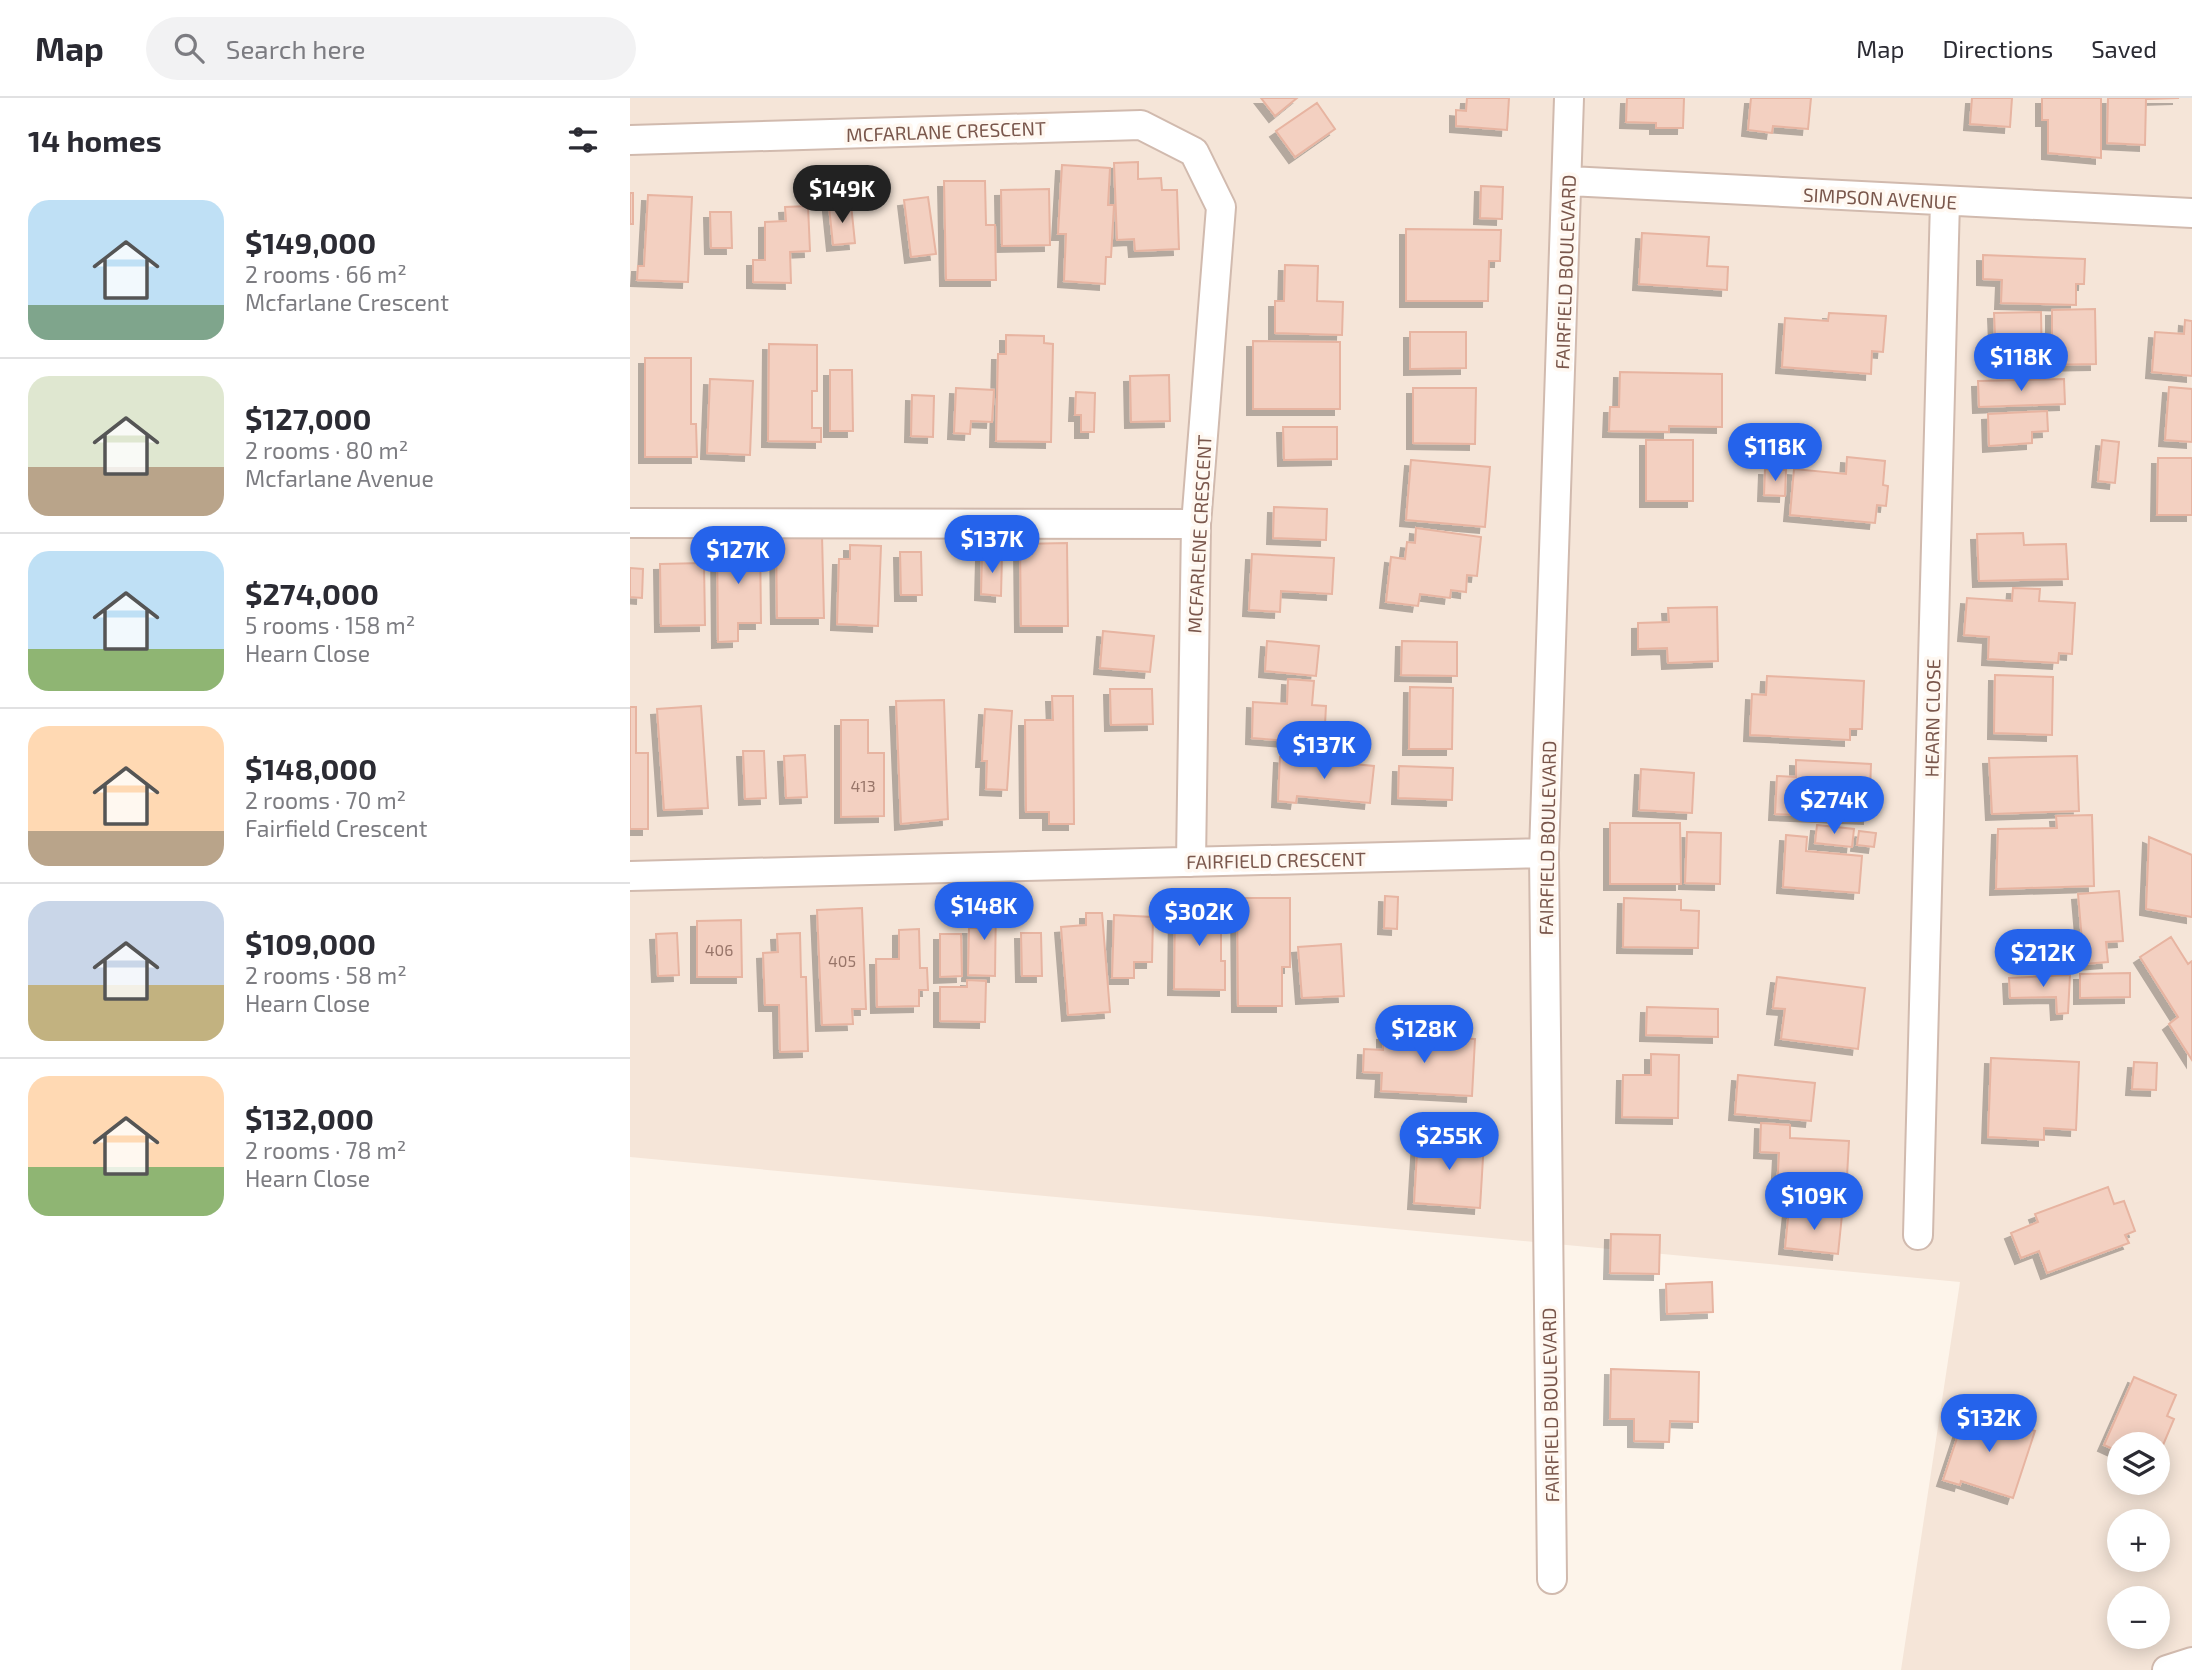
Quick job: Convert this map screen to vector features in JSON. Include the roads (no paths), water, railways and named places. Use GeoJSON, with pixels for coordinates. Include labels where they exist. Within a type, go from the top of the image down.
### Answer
{"type":"FeatureCollection","features":[{"type":"Feature","properties":{"kind":"street","name":"FAIRFIELD BOULEVARD"},"geometry":{"type":"LineString","coordinates":[[1552,1579],[1544,853],[1569,181],[1569,98]]}},
{"type":"Feature","properties":{"kind":"street","name":"MCFARLANE CRESCENT"},"geometry":{"type":"LineString","coordinates":[[630,140],[1141,125],[1194,152],[1221,207]]}},
{"type":"Feature","properties":{"kind":"street","name":"SIMPSON AVENUE"},"geometry":{"type":"LineString","coordinates":[[1569,181],[2192,213]]}},
{"type":"Feature","properties":{"kind":"street","name":"HEARN CLOSE"},"geometry":{"type":"LineString","coordinates":[[1918,1235],[1945,201]]}},
{"type":"Feature","properties":{"kind":"street","name":"MCFARLENE CRESCENT"},"geometry":{"type":"LineString","coordinates":[[1191,862],[1196,524],[1221,207]]}},
{"type":"Feature","properties":{"kind":"street"},"geometry":{"type":"LineString","coordinates":[[630,523],[1196,524]]}},
{"type":"Feature","properties":{"kind":"street","name":"FAIRFIELD CRESCENT"},"geometry":{"type":"LineString","coordinates":[[630,876],[1544,853]]}},
{"type":"Feature","properties":{"kind":"street"},"geometry":{"type":"LineString","coordinates":[[2167,1670],[2192,1662]]}}]}
